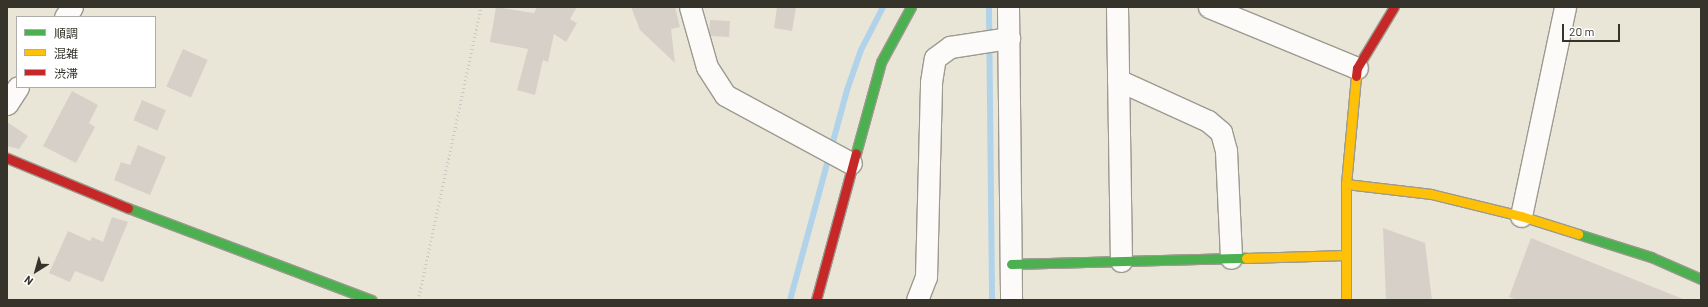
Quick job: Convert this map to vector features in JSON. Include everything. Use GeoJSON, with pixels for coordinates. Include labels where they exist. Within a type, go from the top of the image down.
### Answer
{"type":"FeatureCollection","features":[{"type":"Feature","properties":{"kind":"street"},"geometry":{"type":"LineString","coordinates":[[66,16],[72,7]]}},
{"type":"Feature","properties":{"kind":"street"},"geometry":{"type":"LineString","coordinates":[[690,7],[707,68],[725,95],[851,163]]}},
{"type":"Feature","properties":{"kind":"street"},"geometry":{"type":"LineString","coordinates":[[816,300],[851,163],[881,62],[911,7]]}},
{"type":"Feature","properties":{"kind":"street"},"geometry":{"type":"LineString","coordinates":[[1008,7],[1011,300]]}},
{"type":"Feature","properties":{"kind":"street"},"geometry":{"type":"LineString","coordinates":[[1117,7],[1121,261]]}},
{"type":"Feature","properties":{"kind":"street"},"geometry":{"type":"LineString","coordinates":[[1209,7],[1357,68]]}},
{"type":"Feature","properties":{"kind":"street"},"geometry":{"type":"LineString","coordinates":[[1346,300],[1346,184],[1357,68],[1394,7]]}},
{"type":"Feature","properties":{"kind":"street"},"geometry":{"type":"LineString","coordinates":[[1521,216],[1566,7]]}},
{"type":"Feature","properties":{"kind":"street"},"geometry":{"type":"LineString","coordinates":[[917,300],[926,277],[931,82],[935,58],[950,47],[1009,38]]}},
{"type":"Feature","properties":{"kind":"street"},"geometry":{"type":"LineString","coordinates":[[1118,80],[1208,121],[1221,132],[1226,152],[1231,258]]}},
{"type":"Feature","properties":{"kind":"street"},"geometry":{"type":"LineString","coordinates":[[7,104],[17,88]]}},
{"type":"Feature","properties":{"kind":"street"},"geometry":{"type":"LineString","coordinates":[[7,158],[104,199],[372,300]]}},
{"type":"Feature","properties":{"kind":"street"},"geometry":{"type":"LineString","coordinates":[[1346,184],[1431,194],[1521,216],[1650,257],[1701,279]]}},
{"type":"Feature","properties":{"kind":"street"},"geometry":{"type":"LineString","coordinates":[[1011,264],[1346,254]]}},
{"type":"Feature","properties":{"kind":"path"},"geometry":{"type":"LineString","coordinates":[[418,300],[481,7]]}},
{"type":"Feature","properties":{"kind":"building"},"geometry":{"type":"Polygon","coordinates":[[[496,7],[534,13],[537,7],[577,7],[570,19],[577,23],[566,42],[554,34],[548,62],[543,60],[535,95],[517,90],[528,49],[490,42],[496,7]]]}},
{"type":"Feature","properties":{"kind":"building"},"geometry":{"type":"Polygon","coordinates":[[[631,7],[675,7],[680,27],[671,29],[675,63],[640,30],[631,7]]]}},
{"type":"Feature","properties":{"kind":"building"},"geometry":{"type":"Polygon","coordinates":[[[777,7],[796,7],[792,31],[774,28],[777,7]]]}},
{"type":"Feature","properties":{"kind":"building"},"geometry":{"type":"Polygon","coordinates":[[[710,20],[730,21],[729,37],[709,36],[710,20]]]}},
{"type":"Feature","properties":{"kind":"building"},"geometry":{"type":"Polygon","coordinates":[[[183,49],[208,60],[191,97],[166,86],[183,49]]]}},
{"type":"Feature","properties":{"kind":"building"},"geometry":{"type":"Polygon","coordinates":[[[72,91],[98,105],[89,123],[95,127],[76,163],[43,146],[72,91]]]}},
{"type":"Feature","properties":{"kind":"building"},"geometry":{"type":"Polygon","coordinates":[[[142,100],[166,110],[157,130],[133,120],[142,100]]]}},
{"type":"Feature","properties":{"kind":"building"},"geometry":{"type":"Polygon","coordinates":[[[7,122],[28,136],[19,149],[7,146],[7,122]]]}},
{"type":"Feature","properties":{"kind":"building"},"geometry":{"type":"Polygon","coordinates":[[[138,145],[166,157],[150,195],[114,180],[121,162],[130,165],[138,145]]]}},
{"type":"Feature","properties":{"kind":"building"},"geometry":{"type":"Polygon","coordinates":[[[112,217],[128,222],[103,282],[75,271],[70,282],[49,273],[68,231],[90,241],[92,237],[103,242],[112,217]]]}},
{"type":"Feature","properties":{"kind":"building"},"geometry":{"type":"Polygon","coordinates":[[[1383,228],[1425,243],[1432,300],[1386,300],[1383,228]]]}},
{"type":"Feature","properties":{"kind":"building"},"geometry":{"type":"Polygon","coordinates":[[[1531,238],[1683,300],[1517,300],[1509,297],[1531,238]]]}},
{"type":"Feature","properties":{"kind":"waterway"},"geometry":{"type":"LineString","coordinates":[[790,300],[847,90],[861,50],[883,7]]}},
{"type":"Feature","properties":{"kind":"waterway"},"geometry":{"type":"LineString","coordinates":[[989,7],[992,300]]}},
{"type":"Feature","properties":{"kind":"traffic: fast"},"geometry":{"type":"LineString","coordinates":[[856,153],[881,62],[911,7]]}},
{"type":"Feature","properties":{"kind":"traffic: fast"},"geometry":{"type":"LineString","coordinates":[[128,208],[371,300]]}},
{"type":"Feature","properties":{"kind":"traffic: fast"},"geometry":{"type":"LineString","coordinates":[[1578,234],[1651,257],[1701,279]]}},
{"type":"Feature","properties":{"kind":"traffic: fast"},"geometry":{"type":"LineString","coordinates":[[1011,264],[1246,258]]}},
{"type":"Feature","properties":{"kind":"traffic: slow"},"geometry":{"type":"LineString","coordinates":[[1346,300],[1346,184],[1356,76]]}},
{"type":"Feature","properties":{"kind":"traffic: slow"},"geometry":{"type":"LineString","coordinates":[[1346,184],[1431,194],[1521,216],[1578,234]]}},
{"type":"Feature","properties":{"kind":"traffic: slow"},"geometry":{"type":"LineString","coordinates":[[1246,258],[1346,255]]}},
{"type":"Feature","properties":{"kind":"traffic: jam"},"geometry":{"type":"LineString","coordinates":[[1356,76],[1357,68],[1394,7]]}},
{"type":"Feature","properties":{"kind":"traffic: jam"},"geometry":{"type":"LineString","coordinates":[[816,300],[856,153]]}},
{"type":"Feature","properties":{"kind":"traffic: jam"},"geometry":{"type":"LineString","coordinates":[[7,158],[128,208]]}}]}
